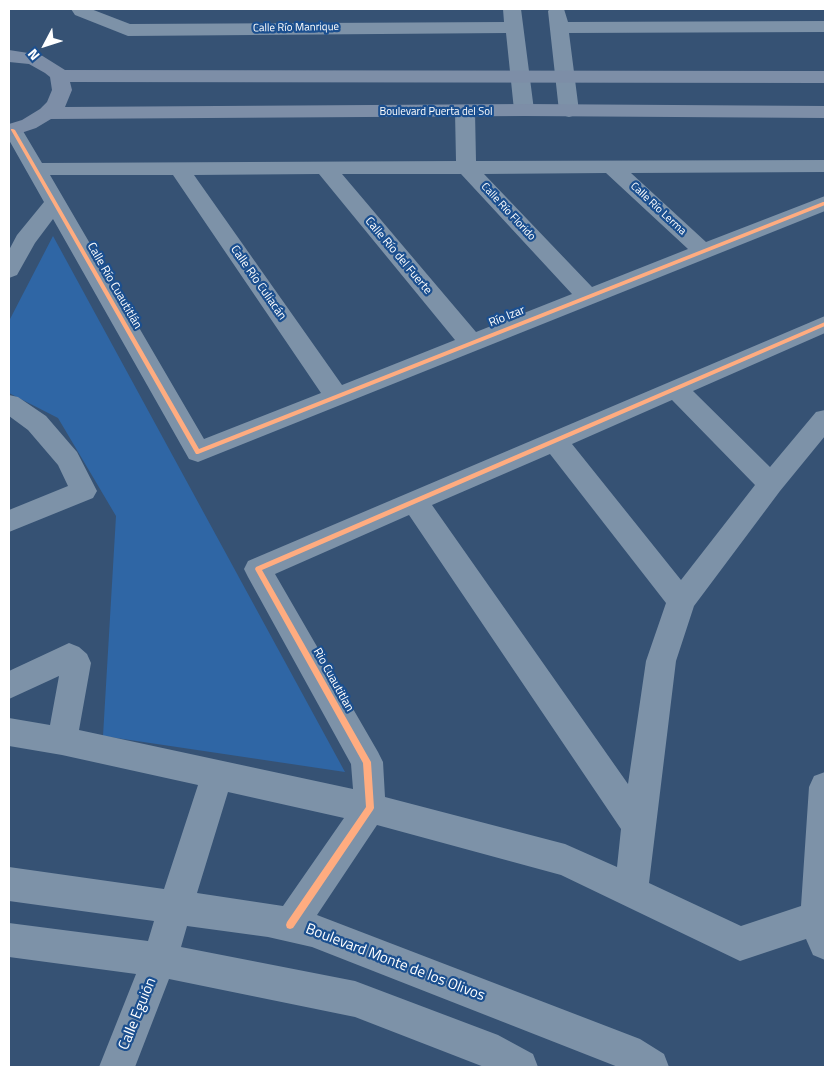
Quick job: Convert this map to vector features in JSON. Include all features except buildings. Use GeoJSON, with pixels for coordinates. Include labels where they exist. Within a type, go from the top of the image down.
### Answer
{"type":"FeatureCollection","features":[{"type":"Feature","properties":{"kind":"main road"},"geometry":{"type":"LineString","coordinates":[[9,56],[34,59],[44,63],[52,68],[62,82],[60,98],[47,113],[29,124],[11,131]]}},
{"type":"Feature","properties":{"kind":"main road"},"geometry":{"type":"LineString","coordinates":[[59,76],[825,77]]}},
{"type":"Feature","properties":{"kind":"main road","name":"Boulevard Puerta del Sol"},"geometry":{"type":"LineString","coordinates":[[47,113],[465,112],[524,110],[825,112]]}},
{"type":"Feature","properties":{"kind":"street"},"geometry":{"type":"LineString","coordinates":[[556,9],[569,111]]}},
{"type":"Feature","properties":{"kind":"street","name":"Calle Río Manrique"},"geometry":{"type":"LineString","coordinates":[[81,10],[128,30],[435,17],[513,18]]}},
{"type":"Feature","properties":{"kind":"street"},"geometry":{"type":"LineString","coordinates":[[513,18],[524,110]]}},
{"type":"Feature","properties":{"kind":"street"},"geometry":{"type":"LineString","coordinates":[[559,28],[638,18],[825,27]]}},
{"type":"Feature","properties":{"kind":"street"},"geometry":{"type":"LineString","coordinates":[[465,112],[466,167]]}},
{"type":"Feature","properties":{"kind":"street","name":"Calle Río Cuautitlán"},"geometry":{"type":"LineString","coordinates":[[11,131],[35,169],[198,452]]}},
{"type":"Feature","properties":{"kind":"street"},"geometry":{"type":"LineString","coordinates":[[35,169],[825,166]]}},
{"type":"Feature","properties":{"kind":"street","name":"Calle Río Florido"},"geometry":{"type":"LineString","coordinates":[[466,167],[588,297]]}},
{"type":"Feature","properties":{"kind":"street","name":"Calle Río del Fuerte"},"geometry":{"type":"LineString","coordinates":[[325,168],[472,343]]}},
{"type":"Feature","properties":{"kind":"street","name":"Calle Río Lerma"},"geometry":{"type":"LineString","coordinates":[[613,168],[703,251]]}},
{"type":"Feature","properties":{"kind":"street","name":"Calle Río Culiacán"},"geometry":{"type":"LineString","coordinates":[[179,169],[336,397]]}},
{"type":"Feature","properties":{"kind":"street","name":"Río Izar"},"geometry":{"type":"LineString","coordinates":[[198,452],[825,203]]}},
{"type":"Feature","properties":{"kind":"street"},"geometry":{"type":"LineString","coordinates":[[9,270],[25,240],[54,204]]}},
{"type":"Feature","properties":{"kind":"street"},"geometry":{"type":"LineString","coordinates":[[638,826],[414,501],[825,324]]}},
{"type":"Feature","properties":{"kind":"street"},"geometry":{"type":"LineString","coordinates":[[676,389],[771,484]]}},
{"type":"Feature","properties":{"kind":"street"},"geometry":{"type":"LineString","coordinates":[[9,404],[37,423],[68,459],[84,492],[9,522]]}},
{"type":"Feature","properties":{"kind":"street"},"geometry":{"type":"LineString","coordinates":[[631,891],[661,661],[681,600],[771,484],[825,419]]}},
{"type":"Feature","properties":{"kind":"street"},"geometry":{"type":"LineString","coordinates":[[555,441],[681,600]]}},
{"type":"Feature","properties":{"kind":"street","name":"Rio Cuautitlan"},"geometry":{"type":"LineString","coordinates":[[370,808],[367,762],[258,569],[414,501]]}},
{"type":"Feature","properties":{"kind":"street"},"geometry":{"type":"LineString","coordinates":[[9,686],[69,656],[76,663],[62,741]]}},
{"type":"Feature","properties":{"kind":"street"},"geometry":{"type":"LineString","coordinates":[[9,732],[62,741],[370,808],[565,860],[740,944],[821,931],[825,787]]}},
{"type":"Feature","properties":{"kind":"street","name":"Calle Eguión"},"geometry":{"type":"LineString","coordinates":[[117,1067],[159,960],[217,775]]}},
{"type":"Feature","properties":{"kind":"street"},"geometry":{"type":"LineString","coordinates":[[290,925],[370,808]]}},
{"type":"Feature","properties":{"kind":"street","name":"Boulevard Monte de los Olivos"},"geometry":{"type":"LineString","coordinates":[[9,884],[268,920],[312,930],[627,1052],[651,1067]]}},
{"type":"Feature","properties":{"kind":"street"},"geometry":{"type":"LineString","coordinates":[[9,940],[159,960],[355,999],[485,1048],[520,1067]]}},
{"type":"Feature","properties":{"kind":"shaded area"},"geometry":{"type":"Polygon","coordinates":[[[53,236],[345,772],[103,736],[116,516],[58,418],[9,393],[9,321],[53,236]]]}},
{"type":"Feature","properties":{"kind":"cycle path"},"geometry":{"type":"LineString","coordinates":[[13,130],[198,452],[825,203]]}},
{"type":"Feature","properties":{"kind":"cycle path"},"geometry":{"type":"LineString","coordinates":[[290,925],[370,808],[367,762],[258,569],[825,324]]}}]}
